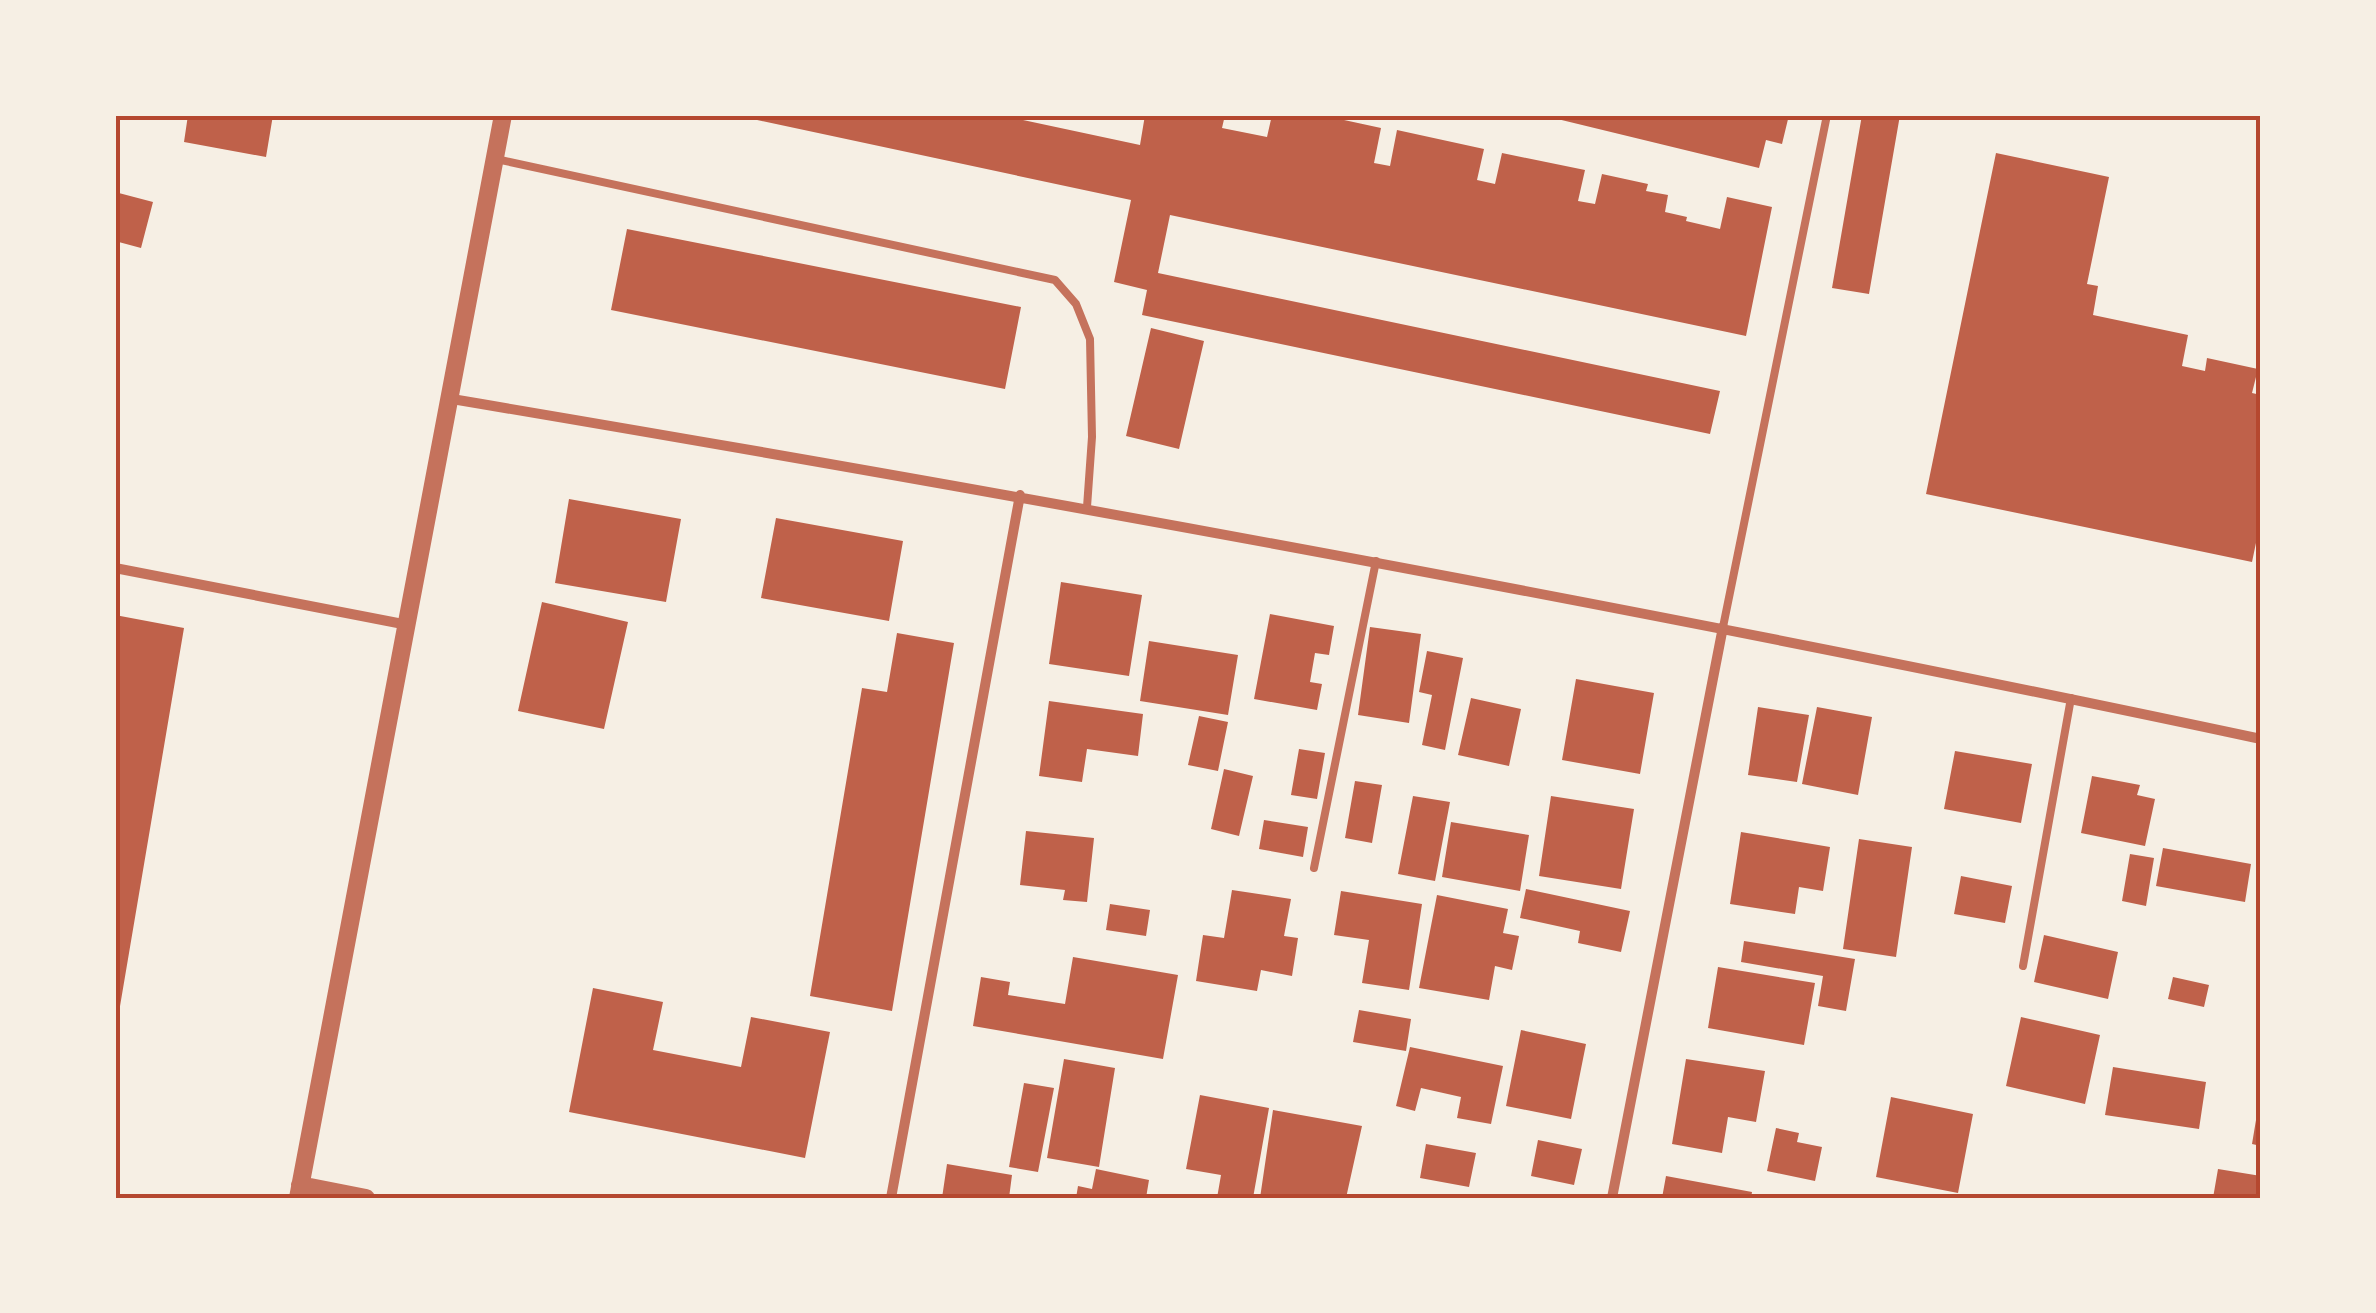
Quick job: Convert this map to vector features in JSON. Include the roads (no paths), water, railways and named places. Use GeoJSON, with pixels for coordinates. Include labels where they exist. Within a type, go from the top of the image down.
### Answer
{"type":"FeatureCollection","features":[{"type":"Feature","properties":{"kind":"street"},"geometry":{"type":"LineString","coordinates":[[366,1198],[299,1191],[504,115]]}},
{"type":"Feature","properties":{"kind":"street"},"geometry":{"type":"LineString","coordinates":[[452,399],[1087,507],[1723,627],[2261,739]]}},
{"type":"Feature","properties":{"kind":"street"},"geometry":{"type":"LineString","coordinates":[[891,1198],[1020,495]]}},
{"type":"Feature","properties":{"kind":"street"},"geometry":{"type":"LineString","coordinates":[[115,568],[408,625]]}},
{"type":"Feature","properties":{"kind":"street"},"geometry":{"type":"LineString","coordinates":[[1612,1198],[1723,627]]}},
{"type":"Feature","properties":{"kind":"lane"},"geometry":{"type":"LineString","coordinates":[[1723,627],[1827,115]]}},
{"type":"Feature","properties":{"kind":"lane"},"geometry":{"type":"LineString","coordinates":[[496,158],[1055,280],[1076,304],[1090,339],[1092,437],[1087,507]]}},
{"type":"Feature","properties":{"kind":"lane"},"geometry":{"type":"LineString","coordinates":[[1314,868],[1376,562]]}},
{"type":"Feature","properties":{"kind":"lane"},"geometry":{"type":"LineString","coordinates":[[2023,966],[2070,698]]}}]}
